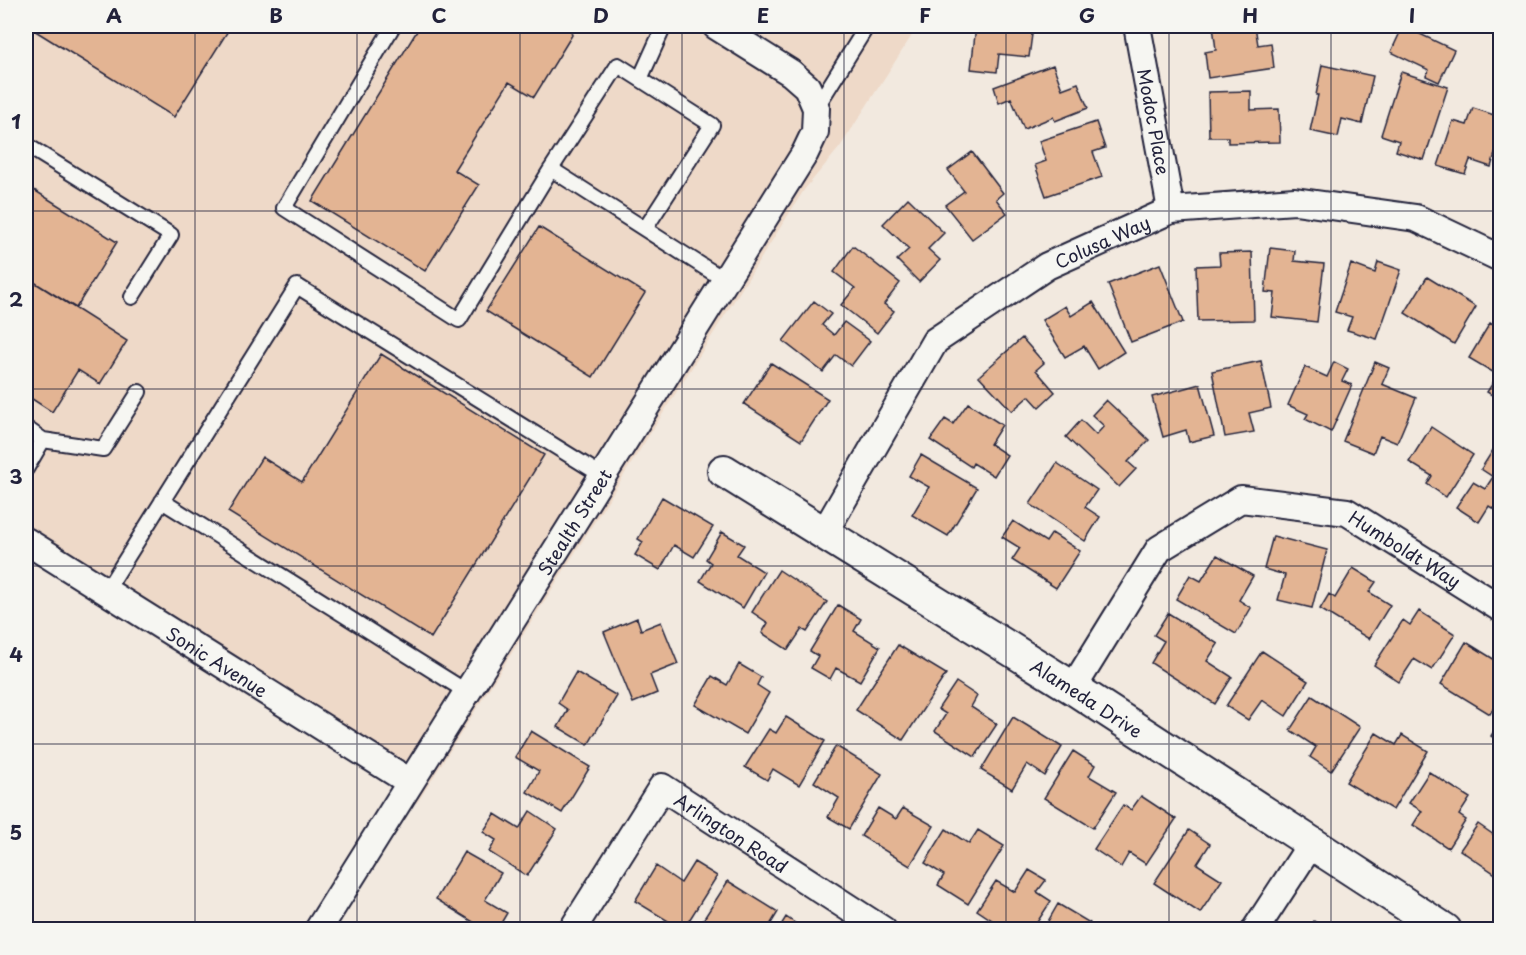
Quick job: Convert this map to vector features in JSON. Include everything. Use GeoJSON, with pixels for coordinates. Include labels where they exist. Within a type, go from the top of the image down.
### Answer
{"type":"FeatureCollection","features":[{"type":"Feature","properties":{"kind":"street"},"geometry":{"type":"LineString","coordinates":[[716,26],[791,73],[807,87],[816,108]]}},
{"type":"Feature","properties":{"kind":"street","name":"Modoc Place"},"geometry":{"type":"LineString","coordinates":[[1138,31],[1172,210]]}},
{"type":"Feature","properties":{"kind":"street","name":"Stealth Street"},"geometry":{"type":"LineString","coordinates":[[318,930],[805,153],[815,132],[816,108]]}},
{"type":"Feature","properties":{"kind":"street","name":"Colusa Way"},"geometry":{"type":"LineString","coordinates":[[824,533],[935,340],[1047,266],[1172,210],[1294,201],[1416,218],[1500,258]]}},
{"type":"Feature","properties":{"kind":"street","name":"Alameda Drive"},"geometry":{"type":"LineString","coordinates":[[724,471],[1072,688],[1445,930]]}},
{"type":"Feature","properties":{"kind":"street","name":"Humboldt Way"},"geometry":{"type":"LineString","coordinates":[[1072,688],[1159,549],[1241,499],[1347,512],[1500,608]]}},
{"type":"Feature","properties":{"kind":"street","name":"Sonic Avenue"},"geometry":{"type":"LineString","coordinates":[[26,541],[410,783]]}},
{"type":"Feature","properties":{"kind":"street","name":"Arlington Road"},"geometry":{"type":"LineString","coordinates":[[572,930],[662,787],[883,930]]}},
{"type":"Feature","properties":{"kind":"street"},"geometry":{"type":"LineString","coordinates":[[1255,930],[1311,844]]}},
{"type":"Feature","properties":{"kind":"lane"},"geometry":{"type":"LineString","coordinates":[[393,26],[284,208],[459,320],[551,169],[618,65],[712,125],[645,229]]}},
{"type":"Feature","properties":{"kind":"lane"},"geometry":{"type":"LineString","coordinates":[[640,79],[664,26]]}},
{"type":"Feature","properties":{"kind":"lane"},"geometry":{"type":"LineString","coordinates":[[816,108],[867,26]]}},
{"type":"Feature","properties":{"kind":"lane"},"geometry":{"type":"LineString","coordinates":[[26,145],[171,235],[132,297]]}},
{"type":"Feature","properties":{"kind":"lane"},"geometry":{"type":"LineString","coordinates":[[551,169],[725,280]]}},
{"type":"Feature","properties":{"kind":"lane"},"geometry":{"type":"LineString","coordinates":[[106,591],[297,286],[603,476]]}},
{"type":"Feature","properties":{"kind":"lane"},"geometry":{"type":"LineString","coordinates":[[26,428],[43,440],[103,449],[139,392]]}},
{"type":"Feature","properties":{"kind":"lane"},"geometry":{"type":"LineString","coordinates":[[26,469],[43,440]]}},
{"type":"Feature","properties":{"kind":"lane"},"geometry":{"type":"LineString","coordinates":[[162,501],[467,692]]}},
{"type":"Feature","properties":{"kind":"shaded area"},"geometry":{"type":"Polygon","coordinates":[[[26,26],[918,26],[840,147],[804,190],[417,803],[26,558],[26,26]]]}},
{"type":"Feature","properties":{"kind":"building"},"geometry":{"type":"Polygon","coordinates":[[[30,26],[231,26],[174,117],[30,26]]]}},
{"type":"Feature","properties":{"kind":"building"},"geometry":{"type":"Polygon","coordinates":[[[420,26],[570,26],[572,35],[534,97],[509,82],[454,170],[479,185],[425,271],[312,201],[420,26]]]}},
{"type":"Feature","properties":{"kind":"building"},"geometry":{"type":"Polygon","coordinates":[[[976,26],[991,28],[991,26],[1054,26],[1053,29],[1033,27],[1029,57],[999,54],[997,72],[971,69],[976,26]]]}},
{"type":"Feature","properties":{"kind":"building"},"geometry":{"type":"Polygon","coordinates":[[[1213,26],[1255,26],[1258,45],[1271,43],[1274,68],[1208,78],[1205,52],[1216,50],[1213,26]]]}},
{"type":"Feature","properties":{"kind":"building"},"geometry":{"type":"Polygon","coordinates":[[[1403,26],[1454,50],[1439,82],[1426,76],[1429,70],[1391,52],[1403,26]]]}},
{"type":"Feature","properties":{"kind":"building"},"geometry":{"type":"Polygon","coordinates":[[[1053,65],[1062,89],[1078,83],[1088,108],[1055,121],[1053,117],[1024,129],[1011,98],[999,103],[994,87],[1053,65]]]}},
{"type":"Feature","properties":{"kind":"building"},"geometry":{"type":"Polygon","coordinates":[[[1322,65],[1373,76],[1362,124],[1342,119],[1338,137],[1310,131],[1322,65]]]}},
{"type":"Feature","properties":{"kind":"building"},"geometry":{"type":"Polygon","coordinates":[[[1401,72],[1448,87],[1424,160],[1396,151],[1399,141],[1381,135],[1401,72]]]}},
{"type":"Feature","properties":{"kind":"building"},"geometry":{"type":"Polygon","coordinates":[[[1251,91],[1251,110],[1279,109],[1280,142],[1228,143],[1228,137],[1209,137],[1208,92],[1251,91]]]}},
{"type":"Feature","properties":{"kind":"building"},"geometry":{"type":"Polygon","coordinates":[[[1473,108],[1500,117],[1500,137],[1491,167],[1470,160],[1465,174],[1438,166],[1453,121],[1467,125],[1473,108]]]}},
{"type":"Feature","properties":{"kind":"building"},"geometry":{"type":"Polygon","coordinates":[[[1096,122],[1105,148],[1093,152],[1102,177],[1046,196],[1035,165],[1046,161],[1039,141],[1096,122]]]}},
{"type":"Feature","properties":{"kind":"building"},"geometry":{"type":"Polygon","coordinates":[[[972,152],[1003,193],[996,199],[1007,213],[972,239],[945,205],[964,191],[948,170],[972,152]]]}},
{"type":"Feature","properties":{"kind":"building"},"geometry":{"type":"Polygon","coordinates":[[[26,185],[117,242],[76,308],[26,277],[26,185]]]}},
{"type":"Feature","properties":{"kind":"building"},"geometry":{"type":"Polygon","coordinates":[[[908,198],[944,233],[928,249],[940,260],[919,282],[897,260],[909,249],[883,224],[908,198]]]}},
{"type":"Feature","properties":{"kind":"building"},"geometry":{"type":"Polygon","coordinates":[[[539,227],[645,293],[593,377],[486,311],[539,227]]]}},
{"type":"Feature","properties":{"kind":"building"},"geometry":{"type":"Polygon","coordinates":[[[853,246],[900,283],[884,304],[894,311],[877,333],[841,305],[855,288],[834,272],[853,246]]]}},
{"type":"Feature","properties":{"kind":"building"},"geometry":{"type":"Polygon","coordinates":[[[1270,248],[1295,251],[1294,261],[1324,264],[1317,322],[1272,317],[1275,293],[1265,292],[1270,248]]]}},
{"type":"Feature","properties":{"kind":"building"},"geometry":{"type":"Polygon","coordinates":[[[1252,252],[1254,320],[1198,321],[1196,266],[1220,265],[1219,253],[1252,252]]]}},
{"type":"Feature","properties":{"kind":"building"},"geometry":{"type":"Polygon","coordinates":[[[1378,262],[1401,270],[1377,339],[1347,330],[1352,317],[1335,312],[1351,264],[1375,273],[1378,262]]]}},
{"type":"Feature","properties":{"kind":"building"},"geometry":{"type":"Polygon","coordinates":[[[1160,264],[1183,322],[1131,342],[1108,284],[1160,264]]]}},
{"type":"Feature","properties":{"kind":"building"},"geometry":{"type":"Polygon","coordinates":[[[26,277],[127,341],[100,384],[78,370],[52,412],[26,395],[26,277]]]}},
{"type":"Feature","properties":{"kind":"building"},"geometry":{"type":"Polygon","coordinates":[[[1427,277],[1476,307],[1454,344],[1405,313],[1427,277]]]}},
{"type":"Feature","properties":{"kind":"building"},"geometry":{"type":"Polygon","coordinates":[[[814,301],[831,314],[822,325],[834,335],[844,322],[870,341],[851,366],[836,355],[823,372],[783,341],[814,301]]]}},
{"type":"Feature","properties":{"kind":"building"},"geometry":{"type":"Polygon","coordinates":[[[1093,302],[1124,352],[1098,369],[1084,346],[1065,357],[1042,320],[1065,306],[1071,316],[1093,302]]]}},
{"type":"Feature","properties":{"kind":"building"},"geometry":{"type":"Polygon","coordinates":[[[1490,323],[1500,329],[1500,400],[1487,392],[1498,375],[1469,358],[1490,323]]]}},
{"type":"Feature","properties":{"kind":"building"},"geometry":{"type":"Polygon","coordinates":[[[1022,338],[1044,363],[1036,370],[1055,392],[1039,407],[1029,396],[1012,411],[979,376],[1022,338]]]}},
{"type":"Feature","properties":{"kind":"building"},"geometry":{"type":"Polygon","coordinates":[[[381,354],[544,455],[431,638],[228,512],[262,457],[302,482],[381,354]]]}},
{"type":"Feature","properties":{"kind":"building"},"geometry":{"type":"Polygon","coordinates":[[[1261,361],[1271,408],[1249,413],[1254,432],[1225,437],[1212,371],[1261,361]]]}},
{"type":"Feature","properties":{"kind":"building"},"geometry":{"type":"Polygon","coordinates":[[[1334,362],[1348,369],[1342,381],[1352,385],[1331,432],[1305,419],[1308,414],[1288,405],[1305,367],[1327,377],[1334,362]]]}},
{"type":"Feature","properties":{"kind":"building"},"geometry":{"type":"Polygon","coordinates":[[[1375,362],[1389,368],[1382,384],[1416,398],[1397,443],[1380,436],[1373,453],[1343,441],[1375,362]]]}},
{"type":"Feature","properties":{"kind":"building"},"geometry":{"type":"Polygon","coordinates":[[[771,363],[828,399],[801,441],[744,404],[771,363]]]}},
{"type":"Feature","properties":{"kind":"building"},"geometry":{"type":"Polygon","coordinates":[[[1200,384],[1214,436],[1189,442],[1186,430],[1163,437],[1152,397],[1200,384]]]}},
{"type":"Feature","properties":{"kind":"building"},"geometry":{"type":"Polygon","coordinates":[[[1106,400],[1149,440],[1128,462],[1136,469],[1119,487],[1066,437],[1081,420],[1096,435],[1104,426],[1092,415],[1106,400]]]}},
{"type":"Feature","properties":{"kind":"building"},"geometry":{"type":"Polygon","coordinates":[[[968,403],[1002,425],[990,444],[1007,455],[994,476],[973,463],[971,467],[930,440],[945,419],[953,424],[968,403]]]}},
{"type":"Feature","properties":{"kind":"building"},"geometry":{"type":"Polygon","coordinates":[[[1431,427],[1473,455],[1446,497],[1427,484],[1432,476],[1409,462],[1431,427]]]}},
{"type":"Feature","properties":{"kind":"building"},"geometry":{"type":"Polygon","coordinates":[[[1493,450],[1500,455],[1500,513],[1489,506],[1479,522],[1456,507],[1473,482],[1485,489],[1493,477],[1481,469],[1493,450]]]}},
{"type":"Feature","properties":{"kind":"building"},"geometry":{"type":"Polygon","coordinates":[[[921,455],[977,488],[948,536],[912,515],[929,487],[909,476],[921,455]]]}},
{"type":"Feature","properties":{"kind":"building"},"geometry":{"type":"Polygon","coordinates":[[[1057,463],[1097,490],[1085,507],[1100,517],[1085,541],[1030,504],[1057,463]]]}},
{"type":"Feature","properties":{"kind":"building"},"geometry":{"type":"Polygon","coordinates":[[[662,497],[713,527],[694,557],[674,545],[660,570],[635,555],[643,542],[638,539],[662,497]]]}},
{"type":"Feature","properties":{"kind":"building"},"geometry":{"type":"Polygon","coordinates":[[[1013,521],[1046,542],[1052,533],[1080,551],[1056,588],[1012,560],[1020,548],[1002,537],[1013,521]]]}},
{"type":"Feature","properties":{"kind":"building"},"geometry":{"type":"Polygon","coordinates":[[[722,532],[744,545],[737,555],[764,572],[743,608],[700,581],[711,563],[706,559],[722,532]]]}},
{"type":"Feature","properties":{"kind":"building"},"geometry":{"type":"Polygon","coordinates":[[[1273,536],[1327,550],[1312,608],[1278,600],[1285,575],[1264,569],[1273,536]]]}},
{"type":"Feature","properties":{"kind":"building"},"geometry":{"type":"Polygon","coordinates":[[[1217,555],[1253,576],[1239,600],[1251,608],[1236,634],[1176,599],[1190,575],[1201,581],[1217,555]]]}},
{"type":"Feature","properties":{"kind":"building"},"geometry":{"type":"Polygon","coordinates":[[[1353,568],[1376,582],[1369,592],[1390,605],[1369,639],[1320,609],[1329,594],[1335,598],[1353,568]]]}},
{"type":"Feature","properties":{"kind":"building"},"geometry":{"type":"Polygon","coordinates":[[[779,570],[827,602],[807,632],[802,629],[788,650],[762,633],[768,623],[752,612],[779,570]]]}},
{"type":"Feature","properties":{"kind":"building"},"geometry":{"type":"Polygon","coordinates":[[[838,605],[861,619],[854,631],[880,647],[860,681],[836,668],[830,679],[811,668],[818,656],[810,651],[838,605]]]}},
{"type":"Feature","properties":{"kind":"building"},"geometry":{"type":"Polygon","coordinates":[[[1419,611],[1455,634],[1432,670],[1414,659],[1399,682],[1374,665],[1403,620],[1410,625],[1419,611]]]}},
{"type":"Feature","properties":{"kind":"building"},"geometry":{"type":"Polygon","coordinates":[[[1168,613],[1218,644],[1207,661],[1232,677],[1215,704],[1151,663],[1164,641],[1154,635],[1168,613]]]}},
{"type":"Feature","properties":{"kind":"building"},"geometry":{"type":"Polygon","coordinates":[[[637,618],[641,630],[661,622],[678,664],[650,675],[657,693],[633,703],[604,632],[637,618]]]}},
{"type":"Feature","properties":{"kind":"building"},"geometry":{"type":"Polygon","coordinates":[[[1466,642],[1500,663],[1500,697],[1490,714],[1441,684],[1466,642]]]}},
{"type":"Feature","properties":{"kind":"building"},"geometry":{"type":"Polygon","coordinates":[[[898,645],[946,674],[903,740],[856,710],[898,645]]]}},
{"type":"Feature","properties":{"kind":"building"},"geometry":{"type":"Polygon","coordinates":[[[1262,651],[1308,681],[1286,716],[1262,700],[1248,720],[1226,706],[1262,651]]]}},
{"type":"Feature","properties":{"kind":"building"},"geometry":{"type":"Polygon","coordinates":[[[739,664],[761,677],[757,685],[769,693],[745,734],[695,705],[712,676],[727,685],[739,664]]]}},
{"type":"Feature","properties":{"kind":"building"},"geometry":{"type":"Polygon","coordinates":[[[576,672],[617,696],[588,745],[558,727],[568,710],[558,703],[576,672]]]}},
{"type":"Feature","properties":{"kind":"building"},"geometry":{"type":"Polygon","coordinates":[[[956,682],[977,696],[971,707],[997,724],[975,757],[935,731],[946,714],[938,709],[956,682]]]}},
{"type":"Feature","properties":{"kind":"building"},"geometry":{"type":"Polygon","coordinates":[[[1312,696],[1360,727],[1331,771],[1310,757],[1316,747],[1290,730],[1312,696]]]}},
{"type":"Feature","properties":{"kind":"building"},"geometry":{"type":"Polygon","coordinates":[[[786,717],[825,741],[799,785],[773,769],[767,780],[745,767],[769,729],[776,733],[786,717]]]}},
{"type":"Feature","properties":{"kind":"building"},"geometry":{"type":"Polygon","coordinates":[[[1013,717],[1062,747],[1045,776],[1027,764],[1012,789],[981,770],[1013,717]]]}},
{"type":"Feature","properties":{"kind":"building"},"geometry":{"type":"Polygon","coordinates":[[[1500,721],[1500,742],[1491,736],[1500,721]]]}},
{"type":"Feature","properties":{"kind":"building"},"geometry":{"type":"Polygon","coordinates":[[[531,731],[590,767],[562,813],[527,792],[539,771],[515,757],[531,731]]]}},
{"type":"Feature","properties":{"kind":"building"},"geometry":{"type":"Polygon","coordinates":[[[1376,733],[1396,745],[1402,735],[1428,751],[1393,810],[1346,782],[1376,733]]]}},
{"type":"Feature","properties":{"kind":"building"},"geometry":{"type":"Polygon","coordinates":[[[836,746],[882,774],[849,829],[828,817],[839,798],[814,782],[836,746]]]}},
{"type":"Feature","properties":{"kind":"building"},"geometry":{"type":"Polygon","coordinates":[[[1073,751],[1095,765],[1089,776],[1116,792],[1093,828],[1044,798],[1073,751]]]}},
{"type":"Feature","properties":{"kind":"building"},"geometry":{"type":"Polygon","coordinates":[[[1429,772],[1470,798],[1459,815],[1466,820],[1448,848],[1413,825],[1422,811],[1409,803],[1429,772]]]}},
{"type":"Feature","properties":{"kind":"building"},"geometry":{"type":"Polygon","coordinates":[[[1141,796],[1176,819],[1146,864],[1129,853],[1121,867],[1094,849],[1123,805],[1131,810],[1141,796]]]}},
{"type":"Feature","properties":{"kind":"building"},"geometry":{"type":"Polygon","coordinates":[[[878,808],[896,819],[903,808],[934,826],[910,866],[861,836],[878,808]]]}},
{"type":"Feature","properties":{"kind":"building"},"geometry":{"type":"Polygon","coordinates":[[[530,811],[557,829],[527,876],[489,852],[496,840],[483,832],[495,814],[519,829],[530,811]]]}},
{"type":"Feature","properties":{"kind":"building"},"geometry":{"type":"Polygon","coordinates":[[[1478,824],[1494,835],[1500,825],[1500,877],[1460,850],[1478,824]]]}},
{"type":"Feature","properties":{"kind":"building"},"geometry":{"type":"Polygon","coordinates":[[[946,829],[969,844],[978,830],[1004,846],[968,904],[938,885],[944,875],[925,863],[946,829]]]}},
{"type":"Feature","properties":{"kind":"building"},"geometry":{"type":"Polygon","coordinates":[[[1189,830],[1210,844],[1197,864],[1222,880],[1200,913],[1154,883],[1189,830]]]}},
{"type":"Feature","properties":{"kind":"building"},"geometry":{"type":"Polygon","coordinates":[[[464,852],[501,873],[485,900],[507,913],[497,930],[486,930],[436,899],[464,852]]]}},
{"type":"Feature","properties":{"kind":"building"},"geometry":{"type":"Polygon","coordinates":[[[694,862],[717,876],[683,930],[635,901],[656,866],[681,883],[694,862]]]}},
{"type":"Feature","properties":{"kind":"building"},"geometry":{"type":"Polygon","coordinates":[[[1029,870],[1046,880],[1037,892],[1051,901],[1032,930],[1007,930],[977,910],[996,881],[1015,892],[1029,870]]]}},
{"type":"Feature","properties":{"kind":"building"},"geometry":{"type":"Polygon","coordinates":[[[728,881],[778,912],[767,930],[718,930],[703,920],[728,881]]]}},
{"type":"Feature","properties":{"kind":"building"},"geometry":{"type":"Polygon","coordinates":[[[1058,904],[1090,923],[1087,930],[1043,930],[1058,904]]]}},
{"type":"Feature","properties":{"kind":"building"},"geometry":{"type":"Polygon","coordinates":[[[786,917],[805,930],[778,930],[786,917]]]}},
{"type":"Feature","properties":{"kind":"building"},"geometry":{"type":"Polygon","coordinates":[[[1314,921],[1327,930],[1308,930],[1314,921]]]}}]}
